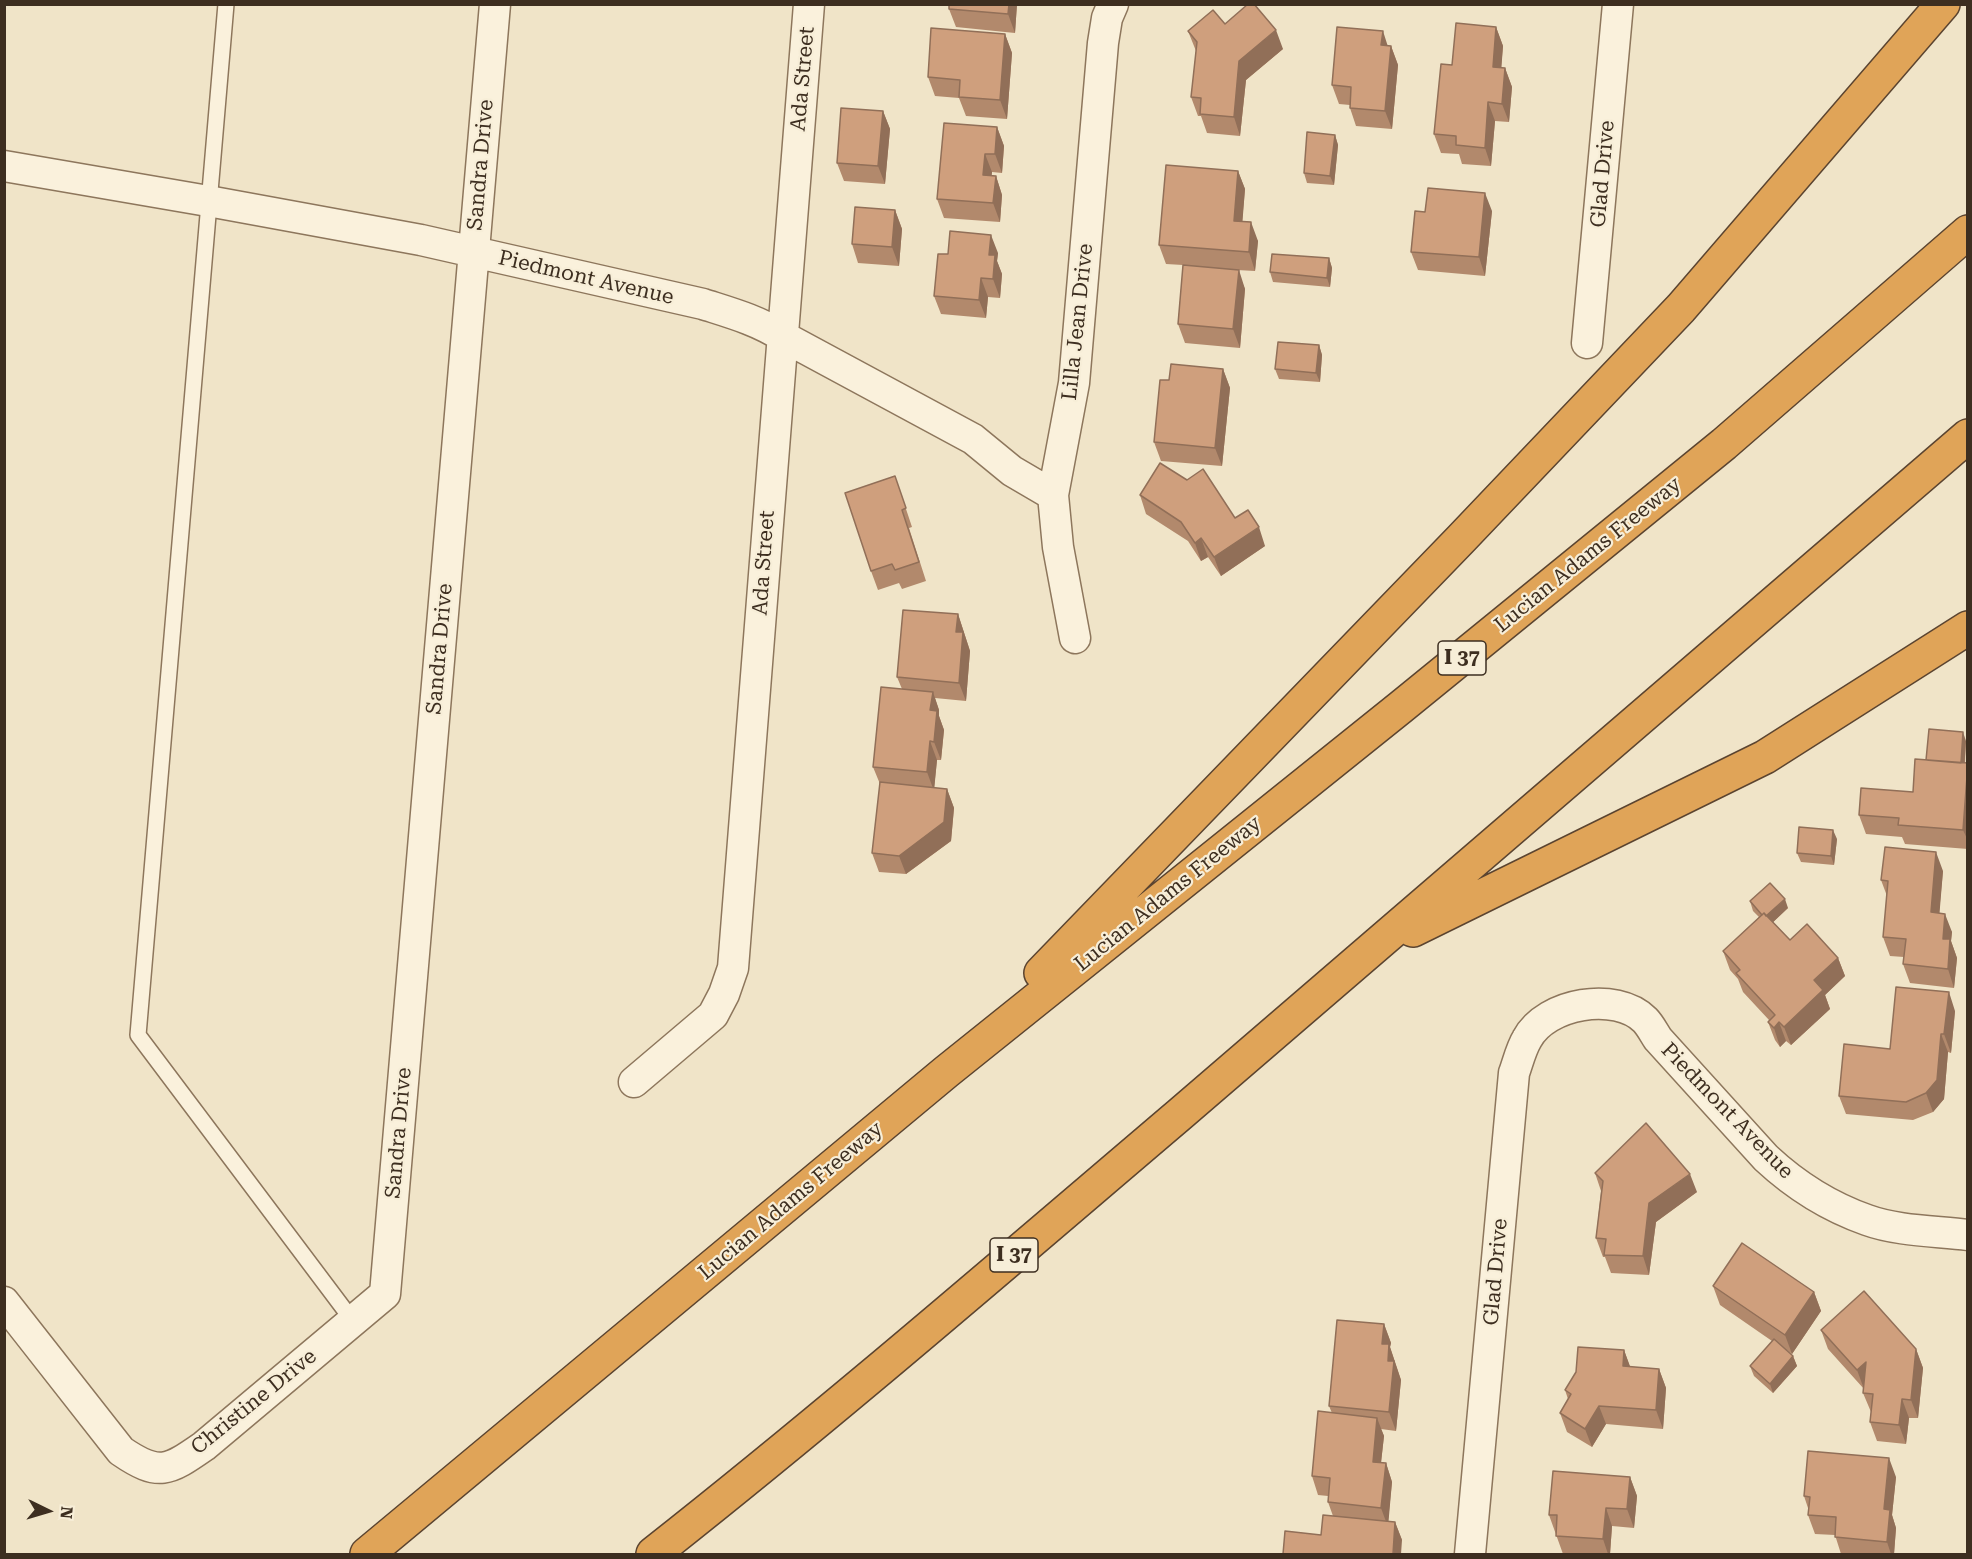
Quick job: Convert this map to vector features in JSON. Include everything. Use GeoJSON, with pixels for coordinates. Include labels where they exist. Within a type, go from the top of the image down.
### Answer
{"type":"FeatureCollection","features":[{"type":"Feature","properties":{"kind":"highway"},"geometry":{"type":"LineString","coordinates":[[946,1072],[1453,548],[1681,308],[1943,4]]}},
{"type":"Feature","properties":{"kind":"highway","name":"Lucian Adams Freeway"},"geometry":{"type":"LineString","coordinates":[[367,1554],[946,1072],[1401,708],[1724,444],[1968,232]]}},
{"type":"Feature","properties":{"kind":"highway","name":"I 37"},"geometry":{"type":"LineString","coordinates":[[653,1554],[743,1484],[888,1363],[1371,951],[1968,436]]}},
{"type":"Feature","properties":{"kind":"highway"},"geometry":{"type":"LineString","coordinates":[[1371,951],[1765,757],[1968,628]]}},
{"type":"Feature","properties":{"kind":"street","name":"Sandra Drive"},"geometry":{"type":"LineString","coordinates":[[385,1294],[495,4]]}},
{"type":"Feature","properties":{"kind":"street","name":"Ada Street"},"geometry":{"type":"LineString","coordinates":[[634,1082],[713,1015],[724,994],[733,968],[809,4]]}},
{"type":"Feature","properties":{"kind":"street","name":"Lilla Jean Drive"},"geometry":{"type":"LineString","coordinates":[[1075,638],[1058,547],[1053,495],[1074,383],[1103,43],[1107,18],[1113,4]]}},
{"type":"Feature","properties":{"kind":"street","name":"Glad Drive"},"geometry":{"type":"LineString","coordinates":[[1587,343],[1618,4]]}},
{"type":"Feature","properties":{"kind":"street","name":"Piedmont Avenue"},"geometry":{"type":"LineString","coordinates":[[4,165],[421,240],[703,304],[744,316],[973,439],[1012,471],[1053,495]]}},
{"type":"Feature","properties":{"kind":"street","name":"Piedmont Avenue"},"geometry":{"type":"LineString","coordinates":[[1563,1010],[1594,1003],[1614,1005],[1627,1009],[1645,1020],[1658,1040],[1766,1158],[1784,1174],[1822,1200],[1868,1221],[1968,1235]]}},
{"type":"Feature","properties":{"kind":"street","name":"Glad Drive"},"geometry":{"type":"LineString","coordinates":[[1470,1554],[1514,1073],[1527,1038],[1541,1022],[1563,1010]]}},
{"type":"Feature","properties":{"kind":"street","name":"Christine Drive"},"geometry":{"type":"LineString","coordinates":[[4,1302],[121,1451],[139,1463],[157,1469],[177,1465],[204,1446],[385,1294]]}},
{"type":"Feature","properties":{"kind":"lane"},"geometry":{"type":"LineString","coordinates":[[226,4],[138,1035],[353,1321]]}},
{"type":"Feature","properties":{"kind":"building"},"geometry":{"type":"Polygon","coordinates":[[[949,4],[1009,4],[1008,14],[949,9],[949,4]]]}},
{"type":"Feature","properties":{"kind":"building"},"geometry":{"type":"Polygon","coordinates":[[[1248,4],[1254,4],[1276,30],[1239,61],[1234,117],[1200,114],[1201,98],[1191,97],[1197,42],[1188,31],[1213,10],[1225,24],[1248,4]]]}},
{"type":"Feature","properties":{"kind":"building"},"geometry":{"type":"Polygon","coordinates":[[[1456,23],[1496,27],[1493,67],[1505,68],[1502,104],[1488,102],[1485,148],[1456,145],[1456,136],[1434,134],[1441,64],[1452,65],[1456,23]]]}},
{"type":"Feature","properties":{"kind":"building"},"geometry":{"type":"Polygon","coordinates":[[[1337,27],[1383,31],[1381,45],[1391,46],[1385,111],[1350,108],[1351,87],[1332,85],[1337,27]]]}},
{"type":"Feature","properties":{"kind":"building"},"geometry":{"type":"Polygon","coordinates":[[[931,28],[1005,34],[1000,100],[959,97],[960,80],[928,77],[931,28]]]}},
{"type":"Feature","properties":{"kind":"building"},"geometry":{"type":"Polygon","coordinates":[[[841,108],[883,111],[878,166],[837,163],[841,108]]]}},
{"type":"Feature","properties":{"kind":"building"},"geometry":{"type":"Polygon","coordinates":[[[944,123],[997,127],[995,154],[985,154],[983,175],[996,176],[993,203],[937,199],[944,123]]]}},
{"type":"Feature","properties":{"kind":"building"},"geometry":{"type":"Polygon","coordinates":[[[1307,132],[1335,135],[1330,176],[1304,173],[1307,132]]]}},
{"type":"Feature","properties":{"kind":"building"},"geometry":{"type":"Polygon","coordinates":[[[1166,165],[1238,171],[1234,221],[1251,222],[1249,252],[1159,245],[1166,165]]]}},
{"type":"Feature","properties":{"kind":"building"},"geometry":{"type":"Polygon","coordinates":[[[1428,188],[1485,193],[1479,257],[1411,252],[1415,211],[1425,212],[1428,188]]]}},
{"type":"Feature","properties":{"kind":"building"},"geometry":{"type":"Polygon","coordinates":[[[855,207],[895,210],[892,247],[852,244],[855,207]]]}},
{"type":"Feature","properties":{"kind":"building"},"geometry":{"type":"Polygon","coordinates":[[[950,231],[991,235],[989,255],[995,255],[993,279],[981,278],[979,300],[934,296],[938,254],[948,254],[950,231]]]}},
{"type":"Feature","properties":{"kind":"building"},"geometry":{"type":"Polygon","coordinates":[[[1272,254],[1329,258],[1327,278],[1270,272],[1272,254]]]}},
{"type":"Feature","properties":{"kind":"building"},"geometry":{"type":"Polygon","coordinates":[[[1183,265],[1239,270],[1233,329],[1178,324],[1183,265]]]}},
{"type":"Feature","properties":{"kind":"building"},"geometry":{"type":"Polygon","coordinates":[[[1278,342],[1319,345],[1316,373],[1275,369],[1278,342]]]}},
{"type":"Feature","properties":{"kind":"building"},"geometry":{"type":"Polygon","coordinates":[[[1171,364],[1223,369],[1215,448],[1154,442],[1160,380],[1169,380],[1171,364]]]}},
{"type":"Feature","properties":{"kind":"building"},"geometry":{"type":"Polygon","coordinates":[[[1160,463],[1187,480],[1203,469],[1235,518],[1248,510],[1259,527],[1214,557],[1201,538],[1195,543],[1181,522],[1140,495],[1160,463]]]}},
{"type":"Feature","properties":{"kind":"building"},"geometry":{"type":"Polygon","coordinates":[[[895,476],[906,508],[902,510],[919,562],[895,570],[892,564],[871,571],[845,493],[895,476]]]}},
{"type":"Feature","properties":{"kind":"building"},"geometry":{"type":"Polygon","coordinates":[[[903,610],[958,614],[956,632],[963,632],[959,683],[897,677],[903,610]]]}},
{"type":"Feature","properties":{"kind":"building"},"geometry":{"type":"Polygon","coordinates":[[[881,687],[933,692],[930,710],[937,711],[934,742],[930,741],[927,772],[873,767],[881,687]]]}},
{"type":"Feature","properties":{"kind":"building"},"geometry":{"type":"Polygon","coordinates":[[[1929,729],[1963,732],[1961,763],[1926,760],[1929,729]]]}},
{"type":"Feature","properties":{"kind":"building"},"geometry":{"type":"Polygon","coordinates":[[[1915,759],[1968,763],[1963,830],[1898,825],[1899,818],[1859,815],[1861,788],[1913,792],[1915,759]]]}},
{"type":"Feature","properties":{"kind":"building"},"geometry":{"type":"Polygon","coordinates":[[[880,782],[947,789],[944,822],[899,856],[872,853],[880,782]]]}},
{"type":"Feature","properties":{"kind":"building"},"geometry":{"type":"Polygon","coordinates":[[[1799,827],[1833,830],[1831,856],[1797,853],[1799,827]]]}},
{"type":"Feature","properties":{"kind":"building"},"geometry":{"type":"Polygon","coordinates":[[[1885,847],[1936,852],[1931,912],[1945,914],[1943,939],[1950,939],[1948,969],[1903,964],[1906,939],[1883,937],[1888,881],[1881,880],[1885,847]]]}},
{"type":"Feature","properties":{"kind":"building"},"geometry":{"type":"Polygon","coordinates":[[[1770,883],[1785,899],[1766,916],[1764,913],[1762,915],[1750,901],[1770,883]]]}},
{"type":"Feature","properties":{"kind":"building"},"geometry":{"type":"Polygon","coordinates":[[[1764,913],[1790,940],[1807,924],[1838,958],[1814,980],[1823,990],[1784,1027],[1779,1022],[1774,1028],[1768,1022],[1775,1015],[1736,973],[1740,970],[1723,951],[1764,913]]]}},
{"type":"Feature","properties":{"kind":"building"},"geometry":{"type":"Polygon","coordinates":[[[1896,987],[1949,992],[1944,1034],[1941,1034],[1937,1080],[1926,1093],[1906,1102],[1839,1096],[1844,1044],[1890,1049],[1896,987]]]}},
{"type":"Feature","properties":{"kind":"building"},"geometry":{"type":"Polygon","coordinates":[[[1646,1123],[1690,1174],[1649,1203],[1643,1256],[1604,1255],[1606,1239],[1596,1238],[1603,1181],[1595,1173],[1646,1123]]]}},
{"type":"Feature","properties":{"kind":"building"},"geometry":{"type":"Polygon","coordinates":[[[1742,1243],[1814,1292],[1785,1335],[1713,1286],[1742,1243]]]}},
{"type":"Feature","properties":{"kind":"building"},"geometry":{"type":"Polygon","coordinates":[[[1864,1291],[1916,1349],[1911,1400],[1902,1399],[1899,1425],[1870,1422],[1873,1394],[1863,1393],[1866,1362],[1857,1370],[1821,1330],[1864,1291]]]}},
{"type":"Feature","properties":{"kind":"building"},"geometry":{"type":"Polygon","coordinates":[[[1337,1320],[1384,1324],[1382,1344],[1389,1344],[1388,1361],[1394,1361],[1389,1412],[1329,1406],[1337,1320]]]}},
{"type":"Feature","properties":{"kind":"building"},"geometry":{"type":"Polygon","coordinates":[[[1774,1339],[1793,1356],[1770,1384],[1750,1366],[1774,1339]]]}},
{"type":"Feature","properties":{"kind":"building"},"geometry":{"type":"Polygon","coordinates":[[[1578,1347],[1624,1350],[1623,1366],[1659,1369],[1656,1410],[1599,1406],[1585,1429],[1560,1413],[1571,1394],[1565,1390],[1576,1372],[1578,1347]]]}},
{"type":"Feature","properties":{"kind":"building"},"geometry":{"type":"Polygon","coordinates":[[[1318,1411],[1377,1418],[1373,1462],[1386,1463],[1381,1508],[1328,1502],[1330,1478],[1312,1476],[1318,1411]]]}},
{"type":"Feature","properties":{"kind":"building"},"geometry":{"type":"Polygon","coordinates":[[[1808,1451],[1889,1458],[1884,1509],[1890,1510],[1887,1542],[1835,1537],[1836,1517],[1808,1515],[1810,1497],[1804,1496],[1808,1451]]]}},
{"type":"Feature","properties":{"kind":"building"},"geometry":{"type":"Polygon","coordinates":[[[1553,1471],[1630,1477],[1627,1509],[1606,1508],[1603,1539],[1556,1536],[1557,1515],[1549,1515],[1553,1471]]]}},
{"type":"Feature","properties":{"kind":"building"},"geometry":{"type":"Polygon","coordinates":[[[1323,1515],[1395,1522],[1393,1554],[1283,1554],[1285,1531],[1321,1535],[1323,1515]]]}}]}
